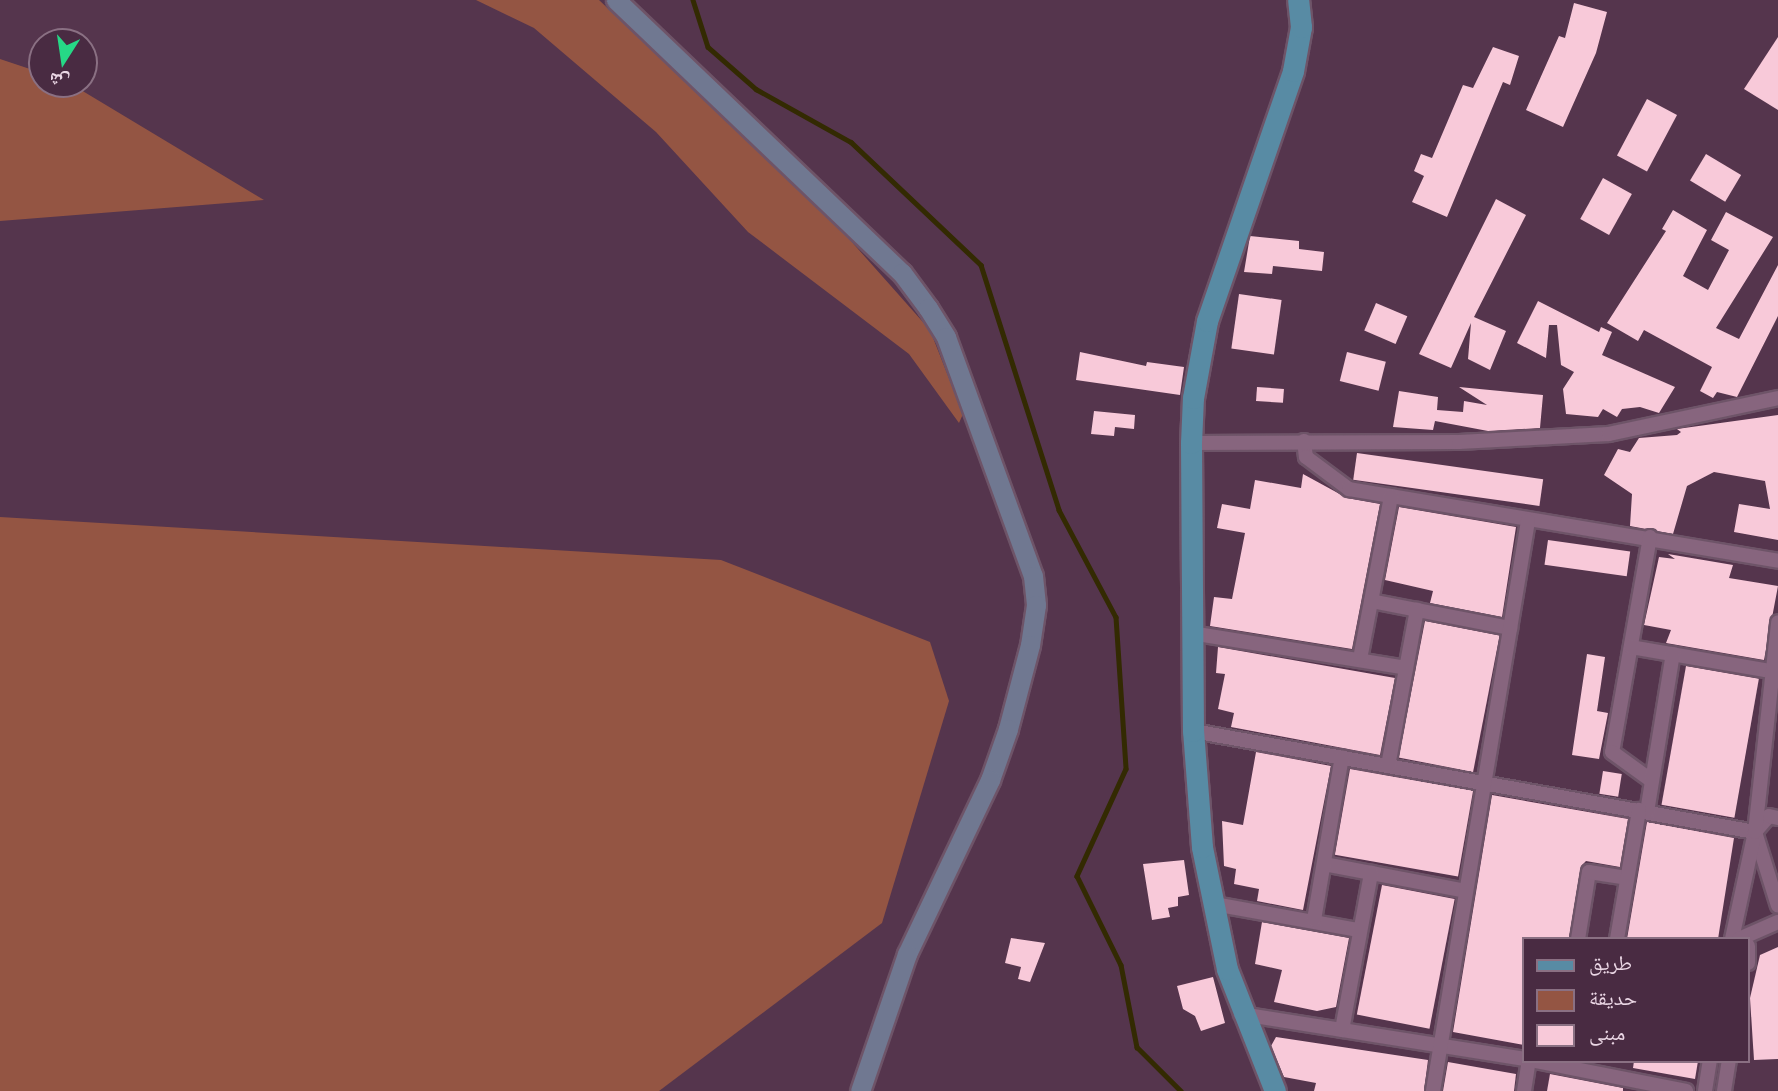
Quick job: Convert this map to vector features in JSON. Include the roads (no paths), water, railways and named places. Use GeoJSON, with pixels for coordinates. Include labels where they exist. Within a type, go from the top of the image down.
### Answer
{"type":"FeatureCollection","features":[{"type":"Feature","properties":{"kind":"main road"},"geometry":{"type":"LineString","coordinates":[[616,0],[902,273],[928,308],[946,337],[1033,576],[1036,605],[1030,645],[990,780],[907,954],[860,1091]]}},
{"type":"Feature","properties":{"kind":"main road"},"geometry":{"type":"LineString","coordinates":[[1275,1091],[1241,1014],[1202,847],[1193,732],[1191,443],[1192,398],[1207,321],[1293,71],[1301,27],[1298,0]]}},
{"type":"Feature","properties":{"kind":"street"},"geometry":{"type":"LineString","coordinates":[[1191,443],[1459,442],[1609,434],[1778,398]]}},
{"type":"Feature","properties":{"kind":"street"},"geometry":{"type":"LineString","coordinates":[[1304,441],[1306,457],[1349,489],[1528,521],[1650,537],[1778,561]]}},
{"type":"Feature","properties":{"kind":"street"},"geometry":{"type":"LineString","coordinates":[[1360,659],[1391,496]]}},
{"type":"Feature","properties":{"kind":"street"},"geometry":{"type":"LineString","coordinates":[[1433,1091],[1528,521]]}},
{"type":"Feature","properties":{"kind":"street"},"geometry":{"type":"LineString","coordinates":[[1650,537],[1612,752],[1652,780]]}},
{"type":"Feature","properties":{"kind":"street"},"geometry":{"type":"LineString","coordinates":[[1371,601],[1510,628]]}},
{"type":"Feature","properties":{"kind":"street"},"geometry":{"type":"LineString","coordinates":[[1388,766],[1417,610]]}},
{"type":"Feature","properties":{"kind":"street"},"geometry":{"type":"LineString","coordinates":[[1741,937],[1755,832],[1770,671],[1778,622]]}},
{"type":"Feature","properties":{"kind":"street"},"geometry":{"type":"LineString","coordinates":[[1191,633],[1406,668]]}},
{"type":"Feature","properties":{"kind":"street"},"geometry":{"type":"LineString","coordinates":[[1631,647],[1770,671]]}},
{"type":"Feature","properties":{"kind":"street"},"geometry":{"type":"LineString","coordinates":[[1617,937],[1627,878],[1652,780],[1673,654]]}},
{"type":"Feature","properties":{"kind":"street"},"geometry":{"type":"LineString","coordinates":[[1193,732],[1755,832]]}},
{"type":"Feature","properties":{"kind":"street"},"geometry":{"type":"LineString","coordinates":[[1314,920],[1342,757]]}},
{"type":"Feature","properties":{"kind":"street"},"geometry":{"type":"LineString","coordinates":[[1755,832],[1769,816],[1778,818]]}},
{"type":"Feature","properties":{"kind":"street"},"geometry":{"type":"LineString","coordinates":[[1755,832],[1778,906]]}},
{"type":"Feature","properties":{"kind":"street"},"geometry":{"type":"LineString","coordinates":[[1324,864],[1465,891]]}},
{"type":"Feature","properties":{"kind":"street"},"geometry":{"type":"LineString","coordinates":[[1578,937],[1589,872],[1627,878]]}},
{"type":"Feature","properties":{"kind":"street"},"geometry":{"type":"LineString","coordinates":[[1342,1030],[1371,873]]}},
{"type":"Feature","properties":{"kind":"street"},"geometry":{"type":"LineString","coordinates":[[1214,904],[1359,930]]}},
{"type":"Feature","properties":{"kind":"street"},"geometry":{"type":"LineString","coordinates":[[1745,937],[1778,922]]}},
{"type":"Feature","properties":{"kind":"street"},"geometry":{"type":"LineString","coordinates":[[1241,1014],[1522,1059]]}},
{"type":"Feature","properties":{"kind":"street"},"geometry":{"type":"LineString","coordinates":[[1524,1091],[1527,1063]]}},
{"type":"Feature","properties":{"kind":"street"},"geometry":{"type":"LineString","coordinates":[[1543,1063],[1635,1086],[1686,1091]]}},
{"type":"Feature","properties":{"kind":"street"},"geometry":{"type":"LineString","coordinates":[[1705,1091],[1710,1063]]}},
{"type":"Feature","properties":{"kind":"street"},"geometry":{"type":"LineString","coordinates":[[1724,1091],[1729,1063]]}},
{"type":"Feature","properties":{"kind":"waterway"},"geometry":{"type":"LineString","coordinates":[[693,0],[708,47],[756,89],[851,142],[981,265],[1059,510],[1116,617],[1126,769],[1077,876],[1121,965],[1137,1047],[1181,1091]]}}]}
